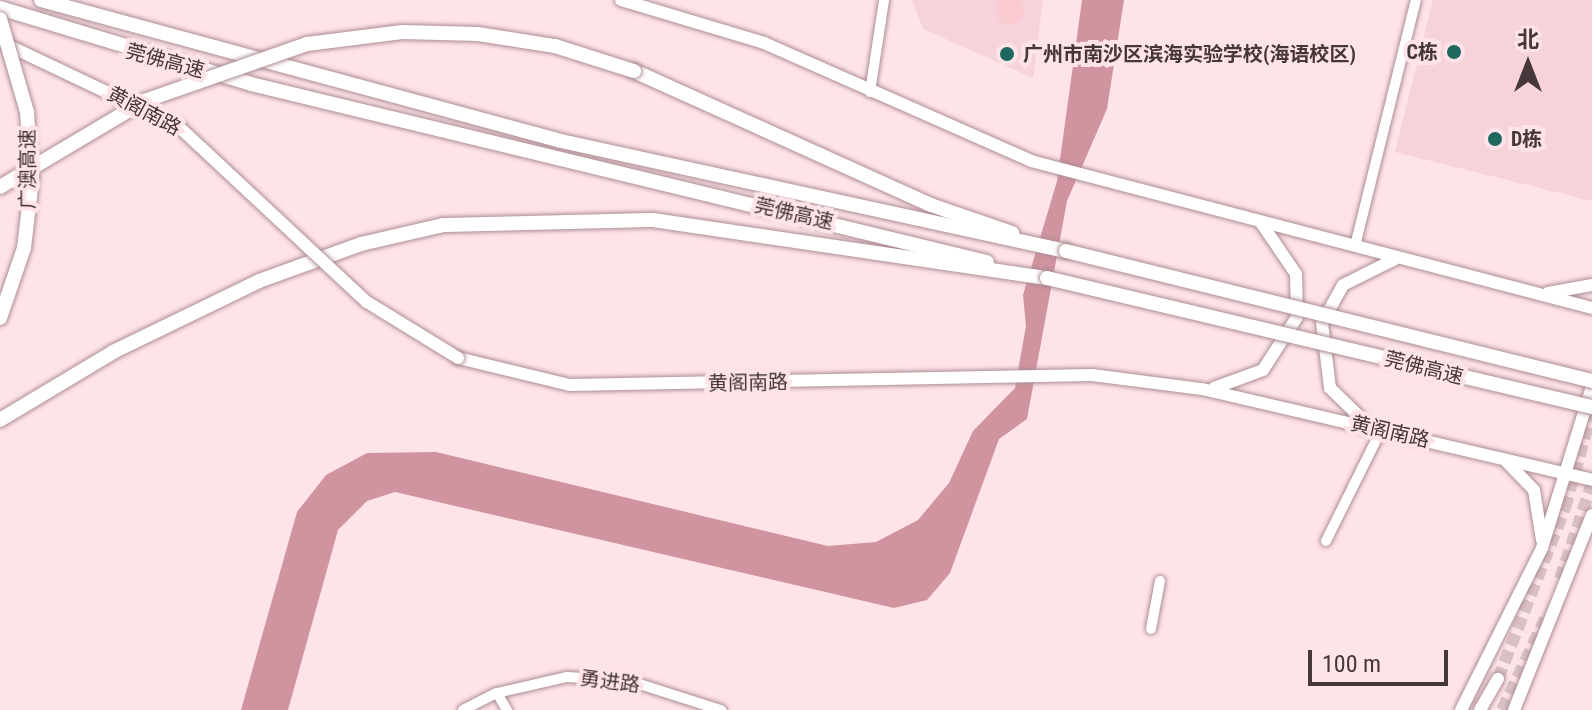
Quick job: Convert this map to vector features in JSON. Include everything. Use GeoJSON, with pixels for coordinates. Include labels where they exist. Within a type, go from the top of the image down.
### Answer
{"type":"FeatureCollection","features":[{"type":"Feature","properties":{"kind":"highway","name":"莞佛高速"},"geometry":{"type":"LineString","coordinates":[[41,0],[258,63],[923,223],[1066,251],[1592,383]]}},
{"type":"Feature","properties":{"kind":"highway","name":"莞佛高速"},"geometry":{"type":"LineString","coordinates":[[0,8],[251,84],[1592,407]]}},
{"type":"Feature","properties":{"kind":"highway","name":"广澳高速"},"geometry":{"type":"LineString","coordinates":[[0,19],[27,112],[32,180],[24,248],[0,318]]}},
{"type":"Feature","properties":{"kind":"highway"},"geometry":{"type":"LineString","coordinates":[[0,187],[144,101],[307,44],[402,32],[478,34],[555,46],[634,71],[931,205],[1066,251]]}},
{"type":"Feature","properties":{"kind":"highway"},"geometry":{"type":"LineString","coordinates":[[0,420],[113,352],[259,281],[361,244],[443,225],[653,220],[1047,278]]}},
{"type":"Feature","properties":{"kind":"main road"},"geometry":{"type":"LineString","coordinates":[[621,0],[764,43],[1031,161],[1592,308]]}},
{"type":"Feature","properties":{"kind":"main road","name":"黄阁南路"},"geometry":{"type":"LineString","coordinates":[[0,42],[178,126],[367,302],[458,358],[570,385],[1066,376],[1202,389],[1592,480]]}},
{"type":"Feature","properties":{"kind":"main road"},"geometry":{"type":"LineString","coordinates":[[1202,389],[1244,381],[1290,337],[1296,274],[1260,221]]}},
{"type":"Feature","properties":{"kind":"main road"},"geometry":{"type":"LineString","coordinates":[[1381,430],[1343,406],[1319,346],[1330,303],[1343,285],[1380,261],[1402,258]]}},
{"type":"Feature","properties":{"kind":"main road"},"geometry":{"type":"LineString","coordinates":[[1540,294],[1592,285]]}},
{"type":"Feature","properties":{"kind":"main road"},"geometry":{"type":"LineString","coordinates":[[1461,710],[1542,548],[1567,474],[1592,383]]}},
{"type":"Feature","properties":{"kind":"main road"},"geometry":{"type":"LineString","coordinates":[[1505,460],[1534,490],[1542,548]]}},
{"type":"Feature","properties":{"kind":"main road"},"geometry":{"type":"LineString","coordinates":[[1514,710],[1580,552],[1592,515]]}},
{"type":"Feature","properties":{"kind":"main road"},"geometry":{"type":"LineString","coordinates":[[1580,552],[1592,532]]}},
{"type":"Feature","properties":{"kind":"main road"},"geometry":{"type":"LineString","coordinates":[[1480,710],[1498,679]]}},
{"type":"Feature","properties":{"kind":"street"},"geometry":{"type":"LineString","coordinates":[[870,92],[884,0]]}},
{"type":"Feature","properties":{"kind":"street"},"geometry":{"type":"LineString","coordinates":[[1355,246],[1416,0]]}},
{"type":"Feature","properties":{"kind":"street"},"geometry":{"type":"LineString","coordinates":[[1326,541],[1381,430]]}},
{"type":"Feature","properties":{"kind":"street"},"geometry":{"type":"LineString","coordinates":[[1151,629],[1160,581]]}},
{"type":"Feature","properties":{"kind":"street","name":"勇进路"},"geometry":{"type":"LineString","coordinates":[[463,710],[497,693],[536,681],[599,677],[721,710]]}},
{"type":"Feature","properties":{"kind":"street"},"geometry":{"type":"LineString","coordinates":[[497,693],[507,710]]}},
{"type":"Feature","properties":{"kind":"shaded area"},"geometry":{"type":"Polygon","coordinates":[[[1010,-3],[1020,1],[1024,11],[1020,21],[1010,25],[1000,21],[996,11],[1000,1],[1010,-3]]]}},
{"type":"Feature","properties":{"kind":"shaded area","name":"广州市南沙区滨海实验学校(海语校区)"},"geometry":{"type":"Polygon","coordinates":[[[912,0],[1043,0],[1033,78],[923,29],[912,0]]]}},
{"type":"Feature","properties":{"kind":"shaded area"},"geometry":{"type":"Polygon","coordinates":[[[1082,0],[1124,0],[1107,109],[1067,201],[1027,419],[999,439],[950,573],[927,600],[894,608],[395,492],[367,501],[338,530],[288,710],[241,710],[297,512],[326,475],[367,453],[436,452],[828,546],[876,542],[918,520],[949,483],[973,431],[1015,388],[1026,326],[1023,295],[1057,181],[1082,0]]]}},
{"type":"Feature","properties":{"kind":"shaded area"},"geometry":{"type":"Polygon","coordinates":[[[1433,0],[1592,0],[1592,201],[1395,152],[1433,0]]]}},
{"type":"Feature","properties":{"kind":"tunnel"},"geometry":{"type":"LineString","coordinates":[[1498,679],[1565,508],[1592,411]]}},
{"type":"Feature","properties":{"kind":"tunnel"},"geometry":{"type":"LineString","coordinates":[[1560,579],[1592,483]]}},
{"type":"Feature","properties":{"kind":"tunnel"},"geometry":{"type":"LineString","coordinates":[[1502,710],[1545,619]]}},
{"type":"Feature","properties":{"kind":"place","name":"C栋"},"geometry":{"type":"Point","coordinates":[1454,52]}},
{"type":"Feature","properties":{"kind":"place","name":"广州市南沙区滨海实验学校(海语校区)"},"geometry":{"type":"Point","coordinates":[1007,54]}},
{"type":"Feature","properties":{"kind":"place","name":"D栋"},"geometry":{"type":"Point","coordinates":[1495,139]}}]}
